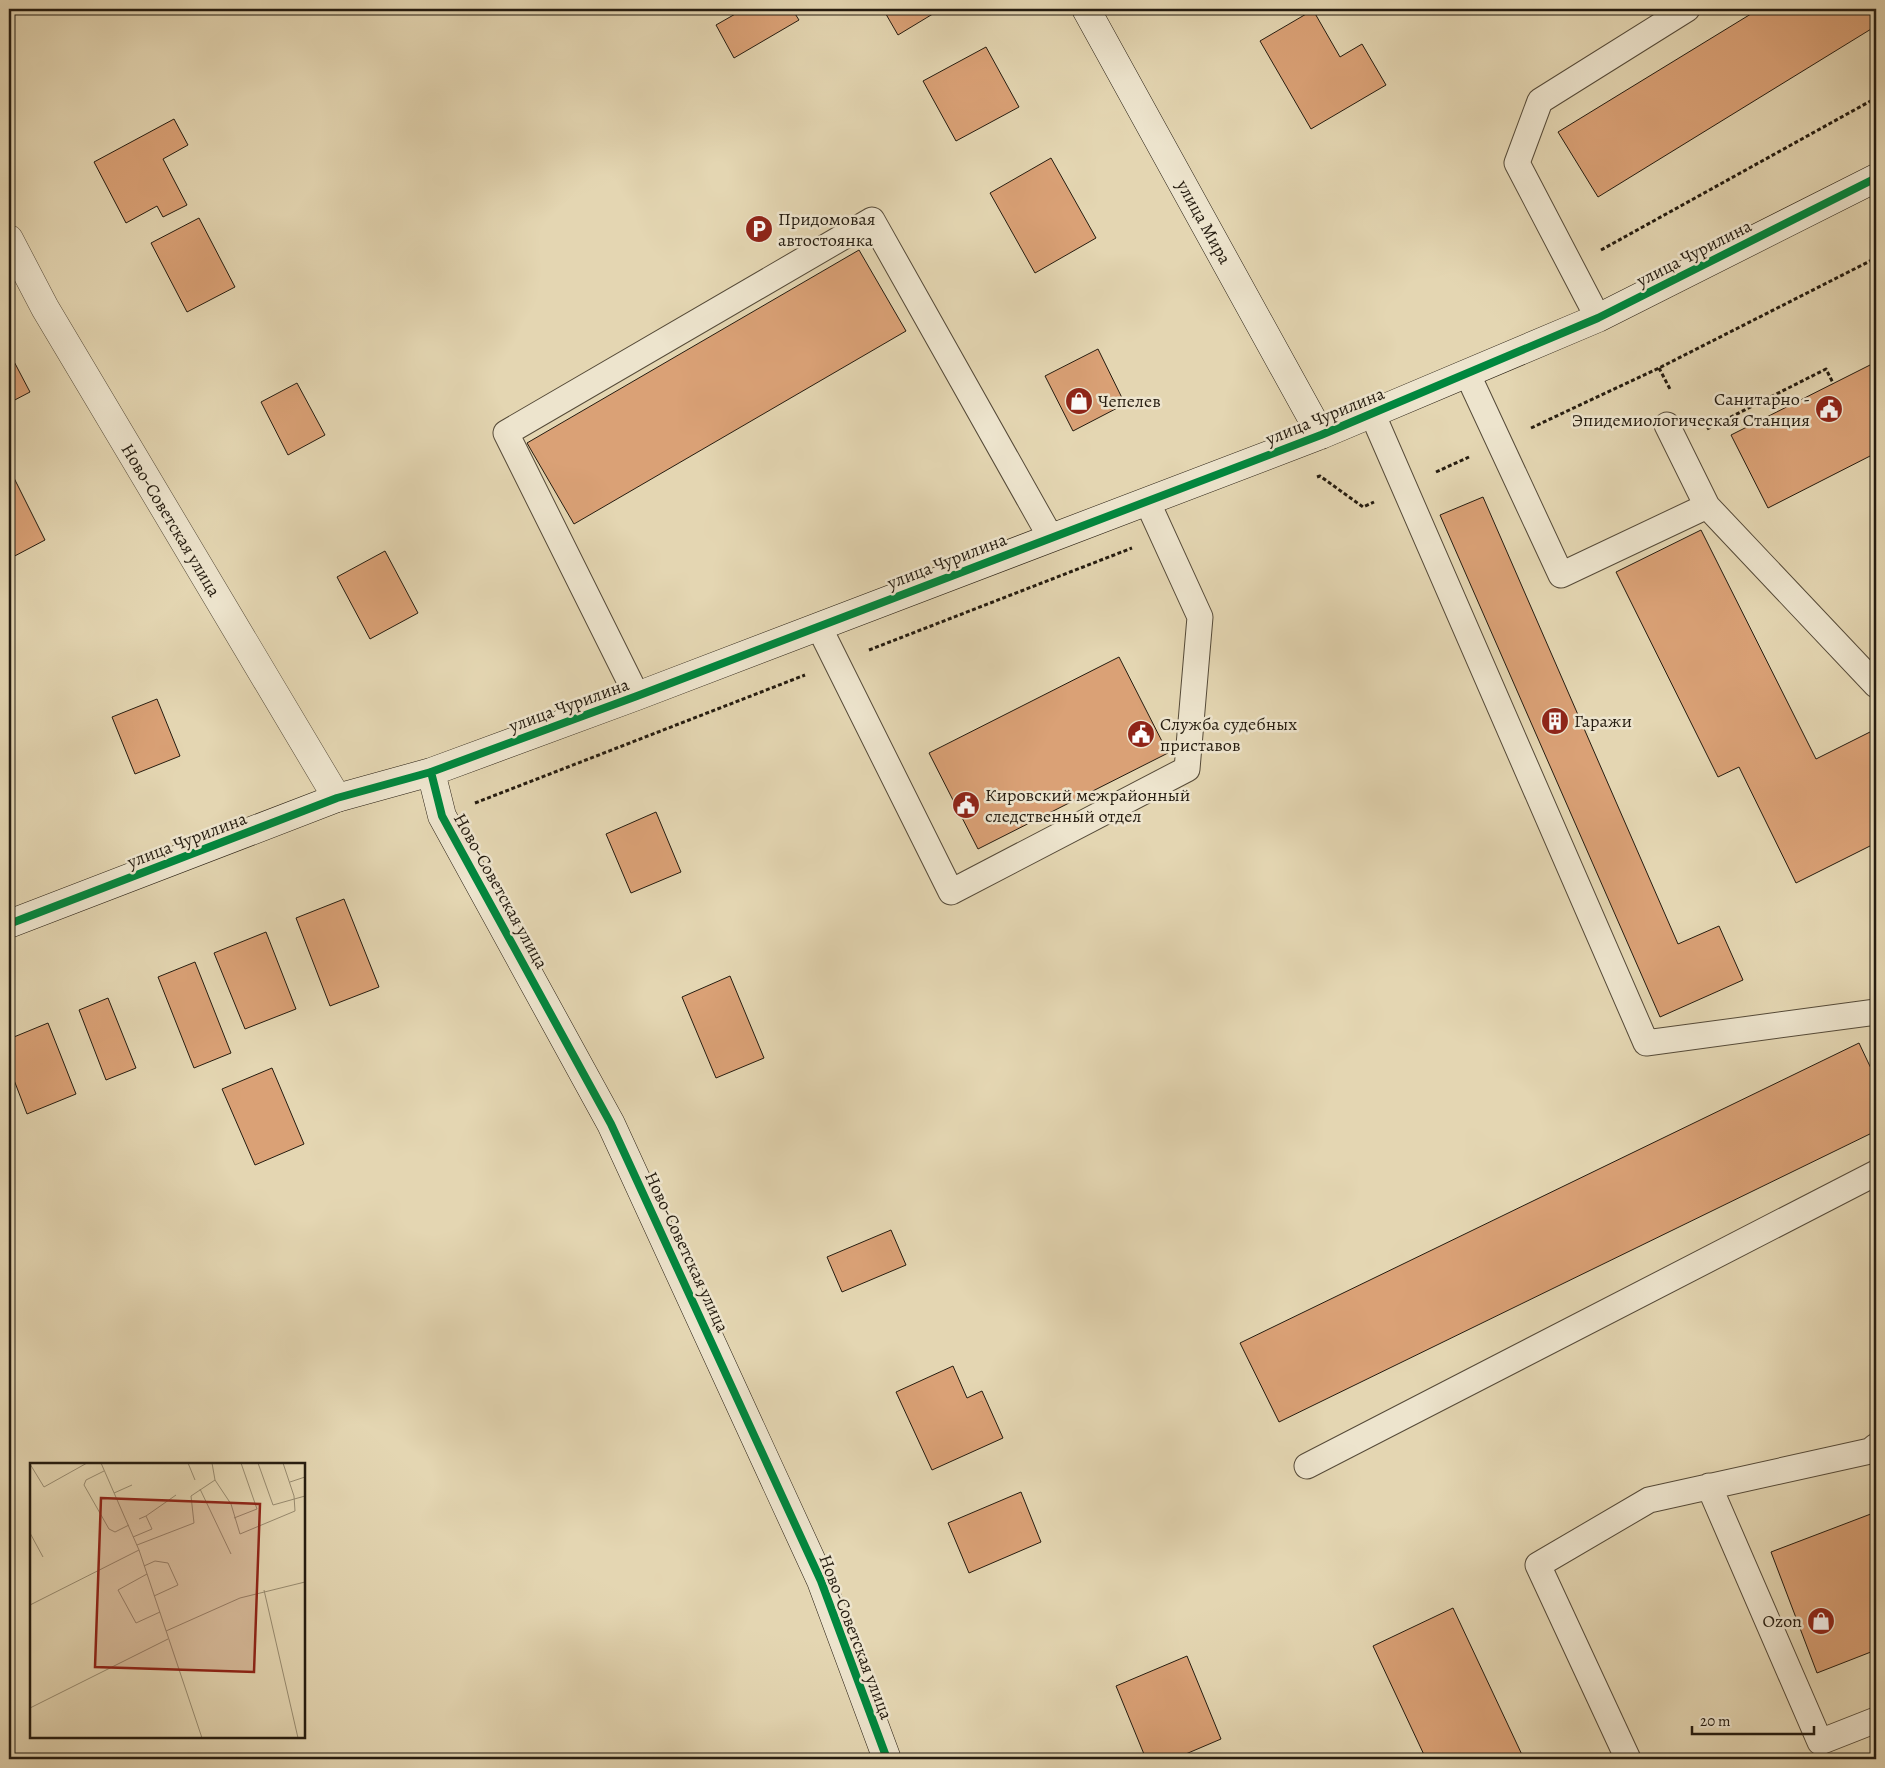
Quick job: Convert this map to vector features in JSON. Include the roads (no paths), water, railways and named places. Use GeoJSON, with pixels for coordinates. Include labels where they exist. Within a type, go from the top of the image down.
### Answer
{"type":"FeatureCollection","features":[{"type":"Feature","properties":{"kind":"street","name":"улица Мира"},"geometry":{"type":"LineString","coordinates":[[1086,9],[1321,435]]}},
{"type":"Feature","properties":{"kind":"street","name":"улица Чурилина"},"geometry":{"type":"LineString","coordinates":[[9,924],[337,798],[431,772],[637,696],[1321,435],[1598,318],[1876,178]]}},
{"type":"Feature","properties":{"kind":"street","name":"Ново-Советская улица"},"geometry":{"type":"LineString","coordinates":[[9,239],[45,308],[337,798]]}},
{"type":"Feature","properties":{"kind":"street","name":"Ново-Советская улица"},"geometry":{"type":"LineString","coordinates":[[431,772],[442,816],[615,1132],[821,1581],[887,1759]]}},
{"type":"Feature","properties":{"kind":"lane"},"geometry":{"type":"LineString","coordinates":[[1598,318],[1517,163],[1540,101],[1687,9]]}},
{"type":"Feature","properties":{"kind":"lane"},"geometry":{"type":"LineString","coordinates":[[637,696],[506,433],[872,220],[1051,538]]}},
{"type":"Feature","properties":{"kind":"lane"},"geometry":{"type":"LineString","coordinates":[[1467,373],[1561,576],[1707,506]]}},
{"type":"Feature","properties":{"kind":"lane"},"geometry":{"type":"LineString","coordinates":[[1372,413],[1646,1043],[1876,1012]]}},
{"type":"Feature","properties":{"kind":"lane"},"geometry":{"type":"LineString","coordinates":[[1667,425],[1707,506],[1876,685]]}},
{"type":"Feature","properties":{"kind":"lane"},"geometry":{"type":"LineString","coordinates":[[819,627],[951,892],[1187,769],[1200,617],[1147,502]]}},
{"type":"Feature","properties":{"kind":"lane"},"geometry":{"type":"LineString","coordinates":[[1307,1466],[1876,1173]]}},
{"type":"Feature","properties":{"kind":"lane"},"geometry":{"type":"LineString","coordinates":[[1628,1759],[1538,1565],[1649,1500],[1870,1451],[1876,1446]]}},
{"type":"Feature","properties":{"kind":"lane"},"geometry":{"type":"LineString","coordinates":[[1709,1486],[1820,1742],[1876,1720]]}},
{"type":"Feature","properties":{"kind":"place","name":"Придомовая автостоянка"},"geometry":{"type":"Point","coordinates":[759,229]}},
{"type":"Feature","properties":{"kind":"place","name":"Чепелев"},"geometry":{"type":"Point","coordinates":[1079,401]}},
{"type":"Feature","properties":{"kind":"place","name":"Санитарно - Эпидемиологическая Станция"},"geometry":{"type":"Point","coordinates":[1829,409]}},
{"type":"Feature","properties":{"kind":"place","name":"Гаражи"},"geometry":{"type":"Point","coordinates":[1555,721]}},
{"type":"Feature","properties":{"kind":"place","name":"Служба судебных приставов"},"geometry":{"type":"Point","coordinates":[1141,734]}},
{"type":"Feature","properties":{"kind":"place","name":"Кировский межрайонный следственный отдел"},"geometry":{"type":"Point","coordinates":[966,805]}},
{"type":"Feature","properties":{"kind":"place","name":"Ozon"},"geometry":{"type":"Point","coordinates":[1821,1621]}}]}
